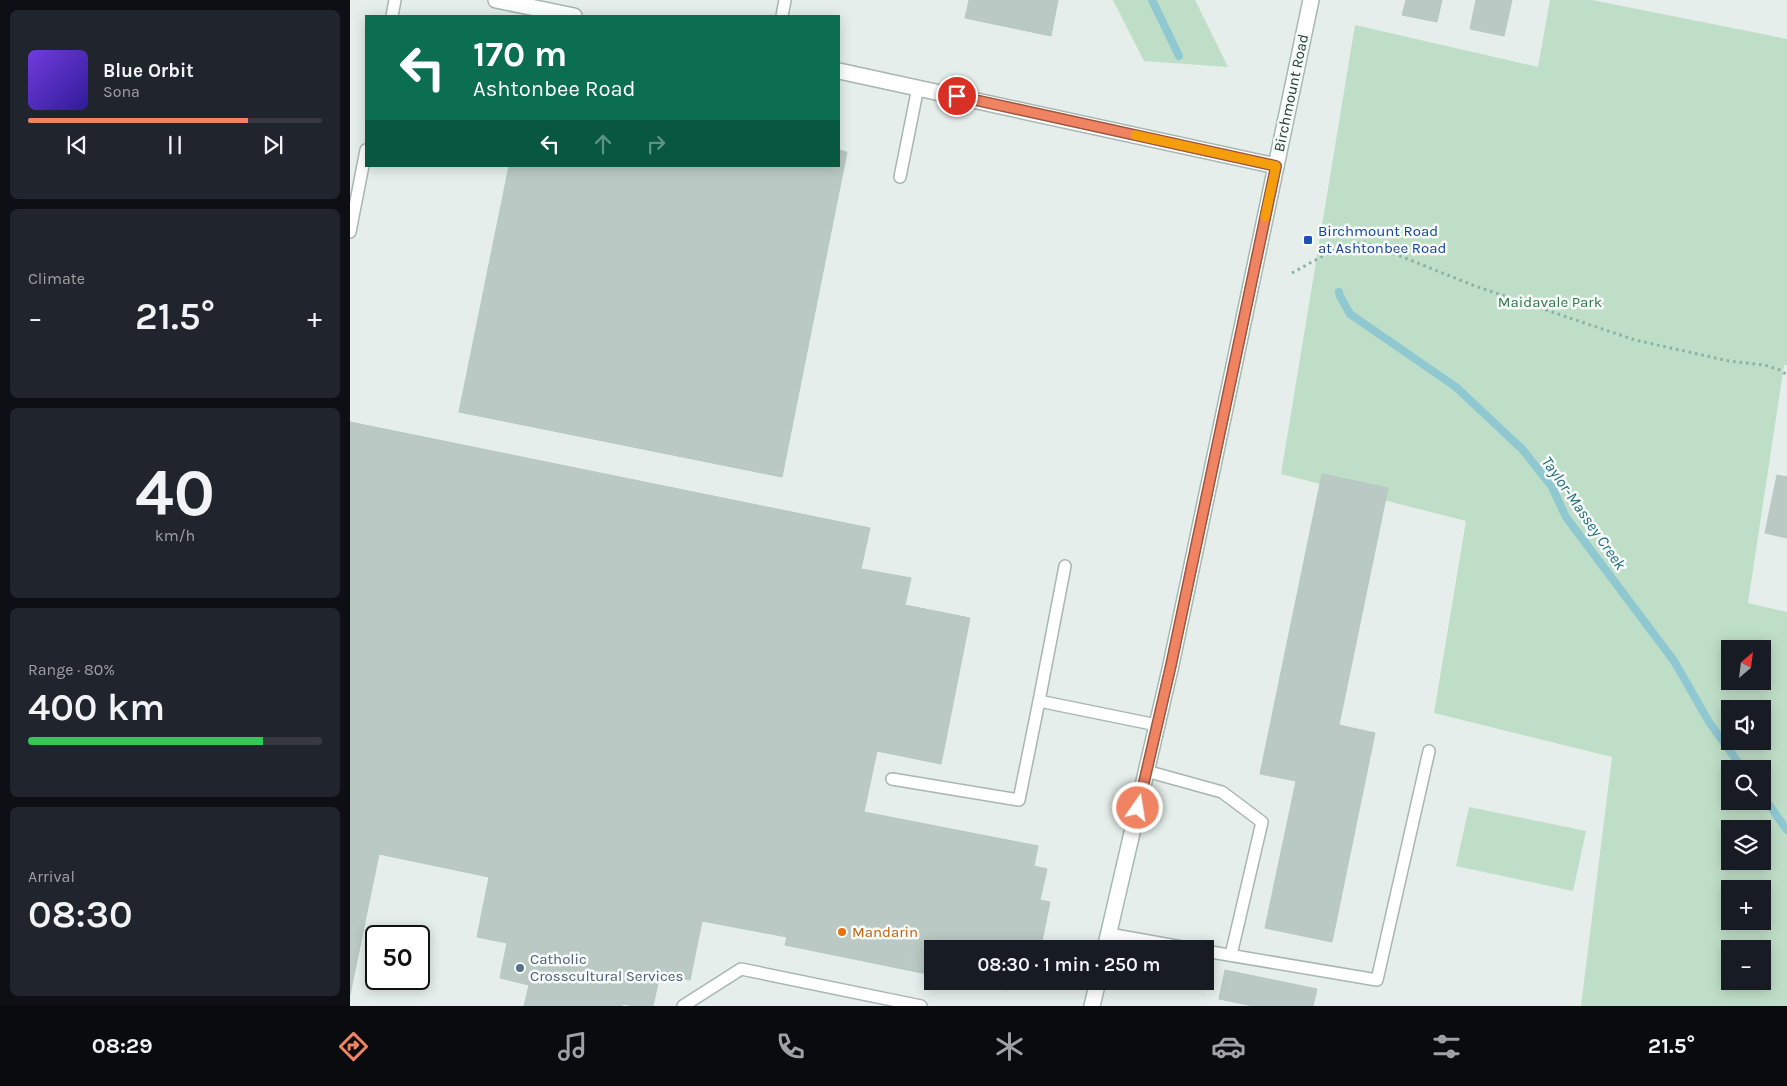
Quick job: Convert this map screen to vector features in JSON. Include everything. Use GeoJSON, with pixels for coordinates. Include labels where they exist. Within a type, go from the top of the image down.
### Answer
{"type":"FeatureCollection","features":[{"type":"Feature","properties":{"kind":"main road"},"geometry":{"type":"LineString","coordinates":[[496,0],[569,15]]}},
{"type":"Feature","properties":{"kind":"main road","name":"Birchmount Road"},"geometry":{"type":"LineString","coordinates":[[1107,940],[1157,725],[1311,0]]}},
{"type":"Feature","properties":{"kind":"main road"},"geometry":{"type":"LineString","coordinates":[[840,71],[1276,166]]}},
{"type":"Feature","properties":{"kind":"main road"},"geometry":{"type":"LineString","coordinates":[[1092,1006],[1096,990]]}},
{"type":"Feature","properties":{"kind":"lane"},"geometry":{"type":"LineString","coordinates":[[392,15],[395,0]]}},
{"type":"Feature","properties":{"kind":"lane"},"geometry":{"type":"LineString","coordinates":[[782,15],[785,0]]}},
{"type":"Feature","properties":{"kind":"lane"},"geometry":{"type":"LineString","coordinates":[[900,178],[918,87]]}},
{"type":"Feature","properties":{"kind":"lane"},"geometry":{"type":"LineString","coordinates":[[350,232],[365,155]]}},
{"type":"Feature","properties":{"kind":"lane"},"geometry":{"type":"LineString","coordinates":[[892,779],[1019,800],[1065,566]]}},
{"type":"Feature","properties":{"kind":"lane"},"geometry":{"type":"LineString","coordinates":[[1039,702],[1157,725]]}},
{"type":"Feature","properties":{"kind":"lane"},"geometry":{"type":"LineString","coordinates":[[1214,952],[1377,980],[1429,751]]}},
{"type":"Feature","properties":{"kind":"lane"},"geometry":{"type":"LineString","coordinates":[[1146,771],[1222,792],[1262,822],[1231,955]]}},
{"type":"Feature","properties":{"kind":"lane"},"geometry":{"type":"LineString","coordinates":[[683,1006],[741,969],[920,1006]]}},
{"type":"Feature","properties":{"kind":"path"},"geometry":{"type":"LineString","coordinates":[[1292,273],[1339,247],[1365,242],[1475,286],[1635,340],[1730,361],[1773,367],[1787,375]]}},
{"type":"Feature","properties":{"kind":"green space"},"geometry":{"type":"Polygon","coordinates":[[[1113,0],[1195,0],[1228,67],[1144,61],[1113,0]]]}},
{"type":"Feature","properties":{"kind":"green space","name":"Maidavale Park"},"geometry":{"type":"Polygon","coordinates":[[[1550,0],[1592,0],[1787,39],[1787,365],[1784,365],[1748,603],[1787,612],[1787,1006],[1581,1006],[1612,757],[1434,713],[1466,521],[1281,474],[1355,25],[1538,67],[1550,0]]]}},
{"type":"Feature","properties":{"kind":"green space"},"geometry":{"type":"Polygon","coordinates":[[[1469,807],[1586,831],[1573,891],[1456,866],[1469,807]]]}},
{"type":"Feature","properties":{"kind":"building"},"geometry":{"type":"Polygon","coordinates":[[[969,0],[1058,0],[1051,36],[965,18],[969,0]]]}},
{"type":"Feature","properties":{"kind":"building"},"geometry":{"type":"Polygon","coordinates":[[[1406,0],[1442,0],[1437,22],[1402,15],[1406,0]]]}},
{"type":"Feature","properties":{"kind":"building"},"geometry":{"type":"Polygon","coordinates":[[[1476,0],[1512,0],[1504,36],[1470,29],[1476,0]]]}},
{"type":"Feature","properties":{"kind":"building"},"geometry":{"type":"Polygon","coordinates":[[[840,150],[847,152],[782,477],[459,412],[509,167],[840,167],[840,150]]]}},
{"type":"Feature","properties":{"kind":"building"},"geometry":{"type":"Polygon","coordinates":[[[350,422],[870,528],[861,569],[911,578],[905,605],[970,618],[941,764],[877,751],[864,812],[1038,846],[1034,866],[1047,869],[1040,900],[1050,902],[1042,940],[924,940],[924,973],[785,945],[787,937],[702,921],[690,980],[660,974],[653,1006],[623,1004],[622,1006],[524,1006],[529,985],[500,978],[507,943],[477,937],[489,877],[379,854],[350,995],[350,422]]]}},
{"type":"Feature","properties":{"kind":"building"},"geometry":{"type":"Polygon","coordinates":[[[1322,474],[1388,488],[1339,725],[1375,733],[1332,942],[1265,928],[1296,781],[1260,774],[1322,474]]]}},
{"type":"Feature","properties":{"kind":"building"},"geometry":{"type":"Polygon","coordinates":[[[1777,475],[1787,477],[1787,538],[1765,533],[1777,475]]]}},
{"type":"Feature","properties":{"kind":"building"},"geometry":{"type":"Polygon","coordinates":[[[1225,970],[1317,989],[1313,1006],[1253,1006],[1219,999],[1225,970]]]}},
{"type":"Feature","properties":{"kind":"waterway","name":"Taylor-Massey Creek"},"geometry":{"type":"LineString","coordinates":[[1152,0],[1179,56]]}},
{"type":"Feature","properties":{"kind":"waterway","name":"Taylor-Massey Creek"},"geometry":{"type":"LineString","coordinates":[[1339,292],[1350,314],[1456,387],[1523,450],[1552,487],[1566,517],[1674,661],[1709,722],[1736,760]]}},
{"type":"Feature","properties":{"kind":"waterway","name":"Taylor-Massey Creek"},"geometry":{"type":"LineString","coordinates":[[1771,808],[1787,830]]}},
{"type":"Feature","properties":{"kind":"slow traffic"},"geometry":{"type":"LineString","coordinates":[[1135,135],[1276,166],[1265,217]]}},
{"type":"Feature","properties":{"kind":"place","name":"Birchmount Road at Ashtonbee Road"},"geometry":{"type":"Point","coordinates":[1308,240]}},
{"type":"Feature","properties":{"kind":"place","name":"Mandarin"},"geometry":{"type":"Point","coordinates":[842,932]}},
{"type":"Feature","properties":{"kind":"place","name":"Catholic Crosscultural Services"},"geometry":{"type":"Point","coordinates":[520,968]}},
{"type":"Feature","properties":{"kind":"route"},"geometry":{"type":"LineString","coordinates":[[957,96],[1276,166],[1171,665],[1138,808]]}}]}
